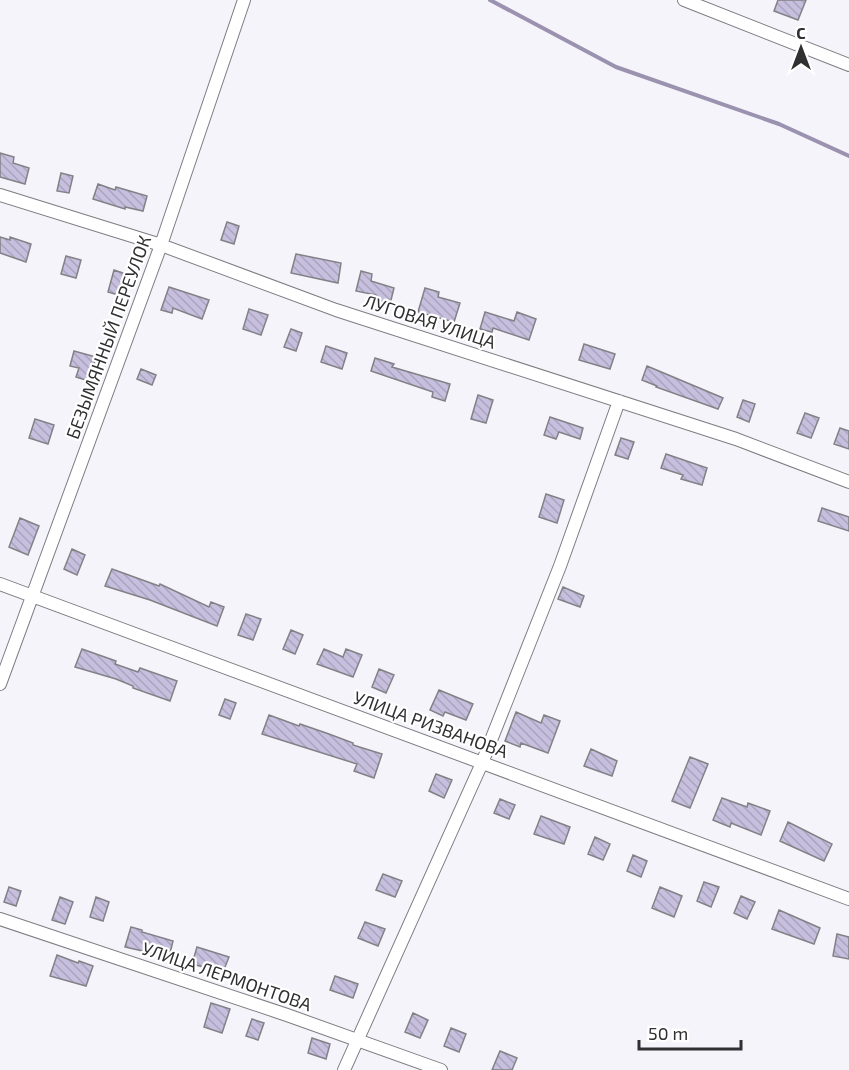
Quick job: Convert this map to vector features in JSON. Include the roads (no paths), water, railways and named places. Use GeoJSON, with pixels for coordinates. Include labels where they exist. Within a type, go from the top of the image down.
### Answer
{"type":"FeatureCollection","features":[{"type":"Feature","properties":{"kind":"street","name":"БЕЗЫМЯННЫЙ ПЕРЕУЛОК"},"geometry":{"type":"LineString","coordinates":[[0,684],[161,245],[244,0]]}},
{"type":"Feature","properties":{"kind":"street"},"geometry":{"type":"LineString","coordinates":[[684,0],[849,65]]}},
{"type":"Feature","properties":{"kind":"street","name":"ЛУГОВАЯ УЛИЦА"},"geometry":{"type":"LineString","coordinates":[[0,195],[161,245],[336,309],[736,439],[849,482]]}},
{"type":"Feature","properties":{"kind":"street"},"geometry":{"type":"LineString","coordinates":[[344,1070],[482,763],[560,566],[619,401]]}},
{"type":"Feature","properties":{"kind":"street","name":"УЛИЦА РИЗВАНОВА"},"geometry":{"type":"LineString","coordinates":[[0,584],[849,899]]}},
{"type":"Feature","properties":{"kind":"street","name":"УЛИЦА ЛЕРМОНТОВА"},"geometry":{"type":"LineString","coordinates":[[0,919],[357,1039],[441,1070]]}},
{"type":"Feature","properties":{"kind":"waterway"},"geometry":{"type":"LineString","coordinates":[[490,0],[616,67],[779,124],[849,156]]}}]}
